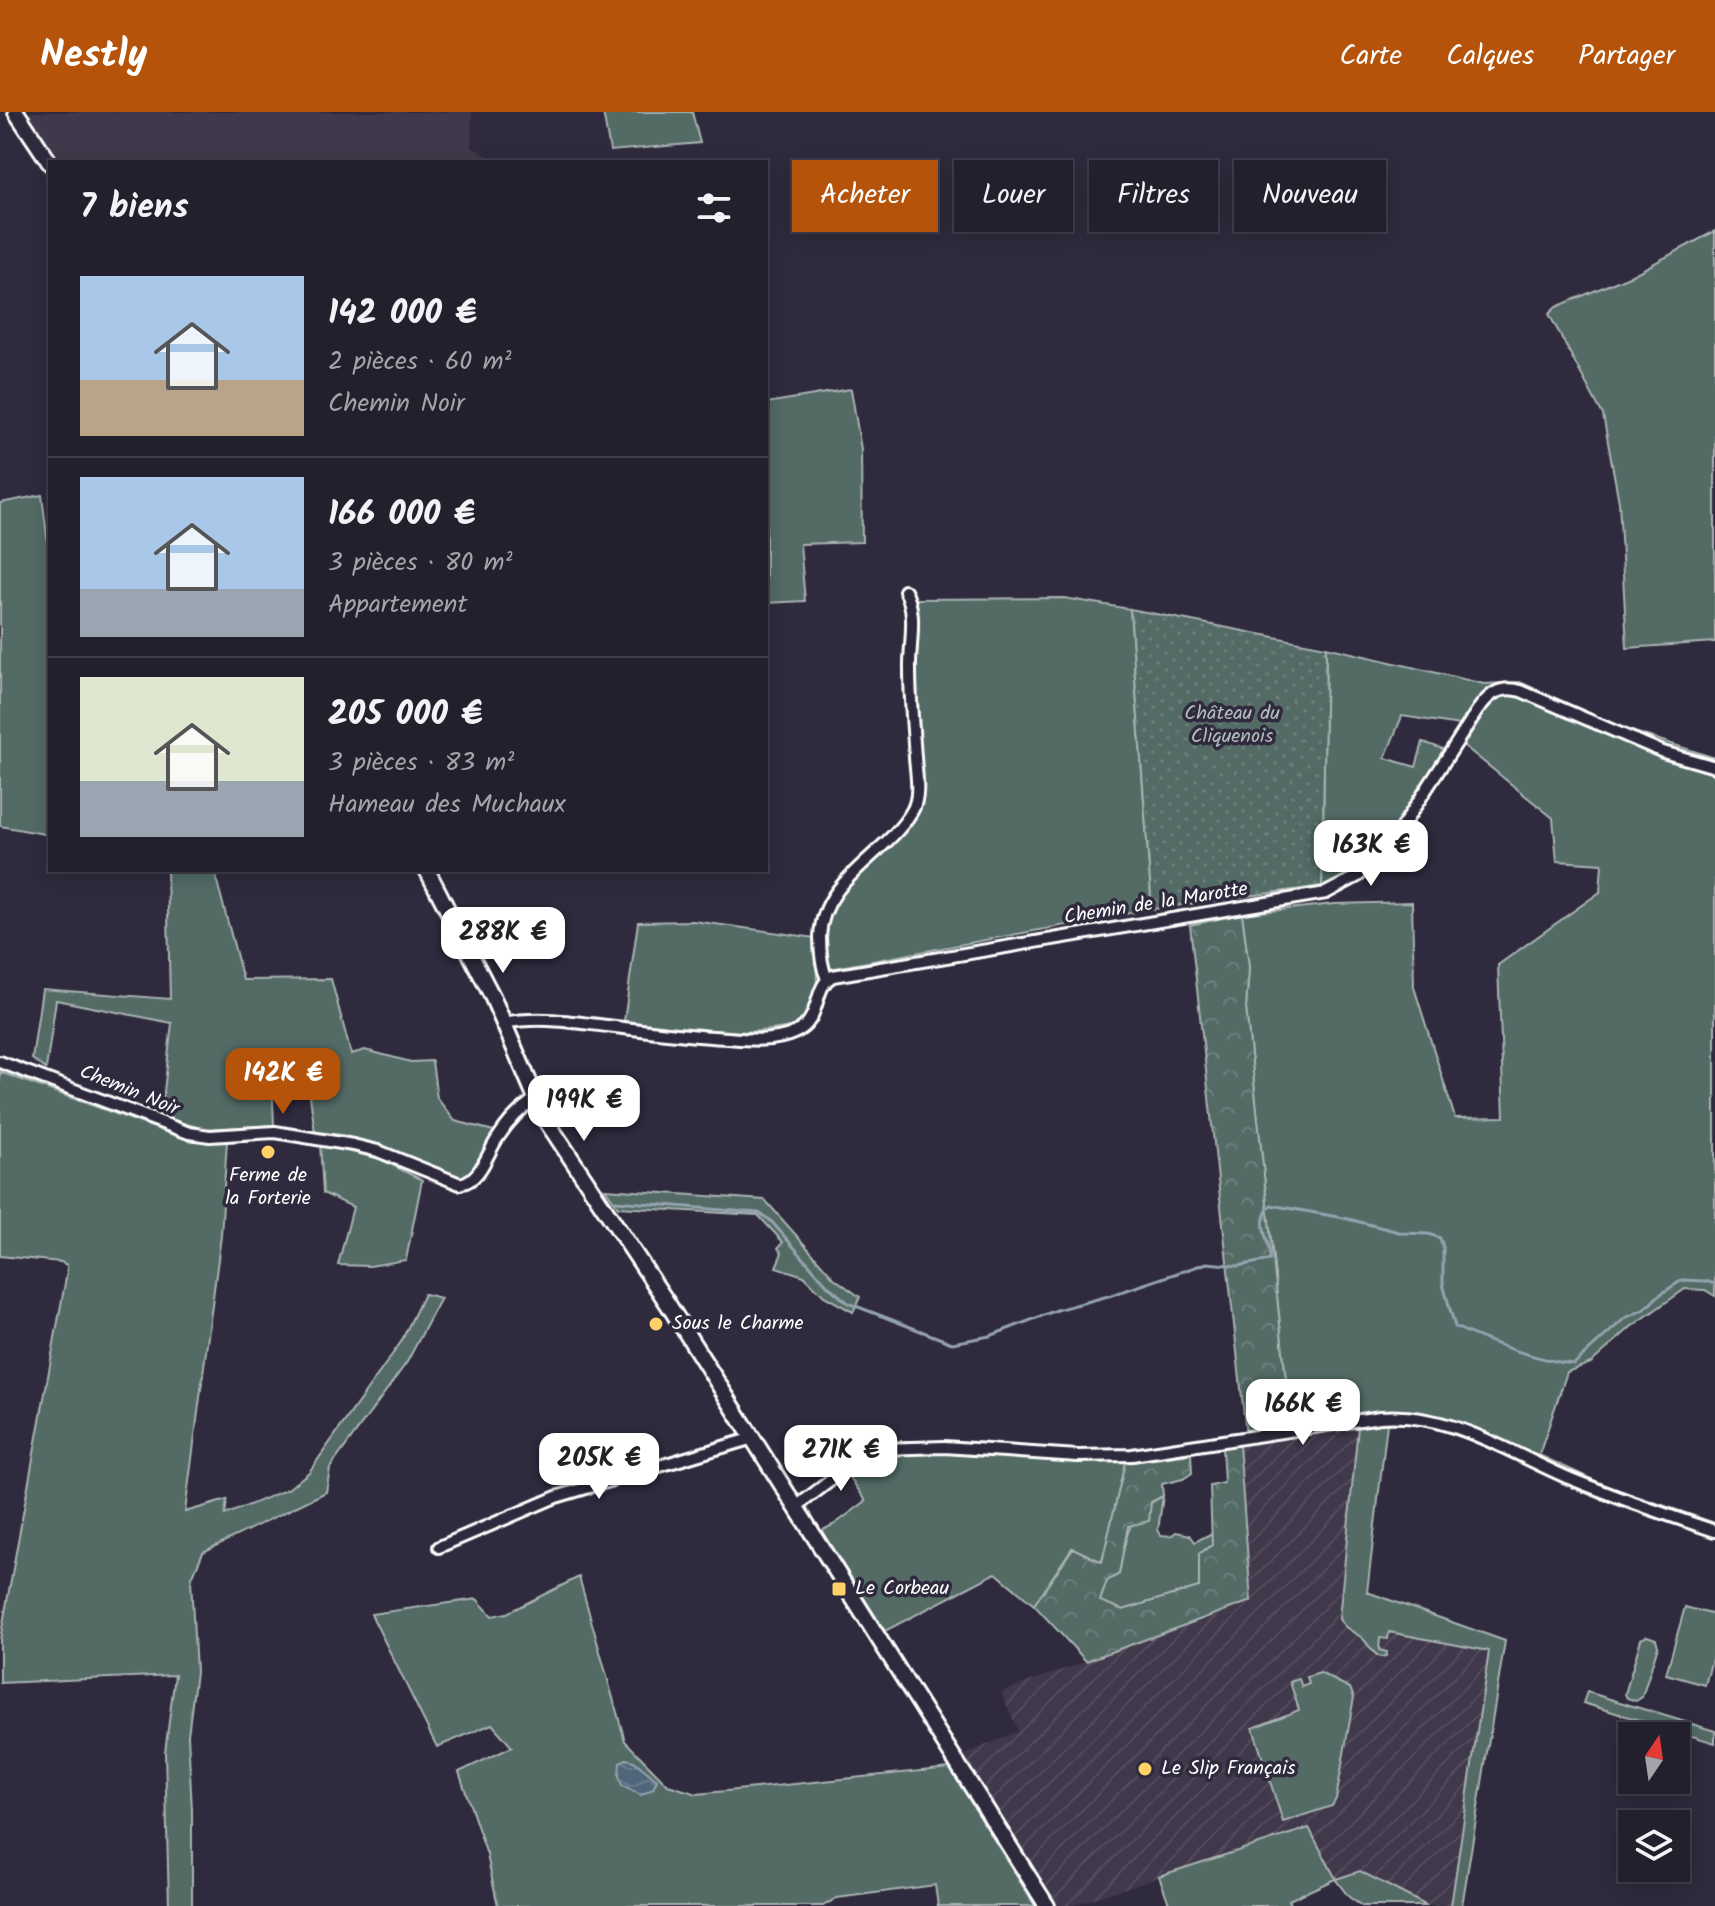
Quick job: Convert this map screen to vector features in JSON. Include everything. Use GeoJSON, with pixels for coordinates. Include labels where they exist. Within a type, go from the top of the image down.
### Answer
{"type":"FeatureCollection","features":[{"type":"Feature","properties":{"kind":"main road"},"geometry":{"type":"LineString","coordinates":[[16,112],[48,160]]}},
{"type":"Feature","properties":{"kind":"main road"},"geometry":{"type":"LineString","coordinates":[[428,872],[504,1023],[535,1099],[552,1130],[603,1203],[753,1438],[1047,1906]]}},
{"type":"Feature","properties":{"kind":"street"},"geometry":{"type":"LineString","coordinates":[[504,1023],[545,1019],[751,1039],[779,1038],[798,1032],[809,1023],[827,979],[820,943],[822,921],[828,905],[837,891],[907,819],[915,806],[911,610],[905,591]]}},
{"type":"Feature","properties":{"kind":"street","name":"Chemin de la Marotte"},"geometry":{"type":"LineString","coordinates":[[827,979],[1334,890],[1366,871],[1392,844],[1484,701],[1499,689],[1521,691],[1653,748],[1715,767]]}},
{"type":"Feature","properties":{"kind":"street","name":"Chemin Noir"},"geometry":{"type":"LineString","coordinates":[[0,1062],[189,1133],[210,1136],[275,1132],[360,1146],[460,1184],[476,1175],[502,1132],[526,1104],[535,1099]]}},
{"type":"Feature","properties":{"kind":"street"},"geometry":{"type":"LineString","coordinates":[[796,1507],[869,1453],[914,1446],[1078,1456],[1132,1455],[1380,1417],[1412,1417],[1462,1430],[1591,1487],[1715,1531]]}},
{"type":"Feature","properties":{"kind":"street"},"geometry":{"type":"LineString","coordinates":[[439,1547],[545,1500],[753,1438]]}},
{"type":"Feature","properties":{"kind":"shaded area"},"geometry":{"type":"Polygon","coordinates":[[[4,112],[472,112],[471,147],[488,156],[488,160],[48,160],[48,180],[4,112]]]}},
{"type":"Feature","properties":{"kind":"shaded area"},"geometry":{"type":"Polygon","coordinates":[[[1358,1427],[1342,1583],[1368,1586],[1367,1593],[1505,1641],[1462,1906],[1427,1906],[1360,1871],[1336,1879],[1308,1828],[1070,1906],[1035,1906],[950,1768],[966,1764],[961,1756],[1018,1731],[1001,1692],[1251,1601],[1239,1444],[1358,1427]]]}},
{"type":"Feature","properties":{"kind":"green space"},"geometry":{"type":"Polygon","coordinates":[[[603,112],[692,112],[700,143],[610,151],[603,112]]]}},
{"type":"Feature","properties":{"kind":"green space"},"geometry":{"type":"Polygon","coordinates":[[[1715,231],[1715,642],[1627,648],[1619,502],[1603,415],[1549,314],[1556,307],[1634,274],[1715,231]]]}},
{"type":"Feature","properties":{"kind":"green space"},"geometry":{"type":"Polygon","coordinates":[[[851,389],[861,449],[862,542],[800,544],[805,601],[768,603],[768,403],[851,389]]]}},
{"type":"Feature","properties":{"kind":"green space"},"geometry":{"type":"Polygon","coordinates":[[[42,495],[48,544],[48,835],[0,826],[0,503],[42,495]]]}},
{"type":"Feature","properties":{"kind":"green space"},"geometry":{"type":"Polygon","coordinates":[[[1064,598],[1130,609],[1152,909],[829,969],[825,925],[834,900],[920,798],[914,599],[1064,598]]]}},
{"type":"Feature","properties":{"kind":"green space","name":"Château du Cliquenois"},"geometry":{"type":"Polygon","coordinates":[[[1130,609],[1326,647],[1322,886],[1152,909],[1130,609]]]}},
{"type":"Feature","properties":{"kind":"green space"},"geometry":{"type":"Polygon","coordinates":[[[1326,647],[1484,684],[1520,682],[1622,728],[1715,758],[1715,1296],[1705,1290],[1685,1289],[1631,1327],[1591,1363],[1567,1372],[1539,1455],[1604,1485],[1715,1523],[1715,1537],[1593,1496],[1464,1438],[1411,1424],[1387,1424],[1367,1592],[1505,1641],[1462,1906],[1451,1906],[1489,1651],[1389,1632],[1388,1639],[1380,1638],[1379,1650],[1387,1652],[1386,1656],[1381,1657],[1339,1619],[1358,1427],[1387,1423],[1389,1411],[1329,1418],[1291,1427],[1246,1008],[1249,968],[1242,914],[1334,904],[1412,902],[1414,987],[1455,1118],[1504,1117],[1498,965],[1600,892],[1602,864],[1557,861],[1553,818],[1453,737],[1460,725],[1402,716],[1385,758],[1416,767],[1423,742],[1446,750],[1409,810],[1377,852],[1360,869],[1341,881],[1322,886],[1326,647]]]}},
{"type":"Feature","properties":{"kind":"green space"},"geometry":{"type":"Polygon","coordinates":[[[167,872],[215,872],[243,980],[331,979],[351,1054],[365,1050],[411,1062],[432,1061],[437,1098],[455,1121],[494,1131],[471,1175],[460,1178],[343,1135],[315,1132],[304,1054],[271,1053],[274,1125],[205,1129],[161,1117],[172,1023],[56,1000],[46,1069],[32,1059],[42,989],[170,999],[167,872]]]}},
{"type":"Feature","properties":{"kind":"green space"},"geometry":{"type":"Polygon","coordinates":[[[1242,914],[1249,967],[1246,1008],[1291,1427],[1246,1434],[1190,925],[1242,914]]]}},
{"type":"Feature","properties":{"kind":"green space"},"geometry":{"type":"Polygon","coordinates":[[[693,921],[816,938],[817,992],[802,1024],[735,1032],[624,1021],[638,922],[693,921]]]}},
{"type":"Feature","properties":{"kind":"green space"},"geometry":{"type":"Polygon","coordinates":[[[0,1072],[171,1134],[192,1140],[227,1141],[221,1236],[185,1512],[227,1500],[225,1515],[288,1489],[309,1472],[401,1342],[424,1294],[441,1298],[407,1362],[330,1468],[326,1492],[203,1552],[191,1580],[196,1672],[188,1735],[192,1906],[169,1906],[165,1752],[175,1675],[0,1683],[0,1640],[67,1265],[0,1256],[0,1072]]]}},
{"type":"Feature","properties":{"kind":"green space"},"geometry":{"type":"Polygon","coordinates":[[[320,1144],[380,1159],[422,1180],[406,1260],[370,1266],[338,1265],[353,1207],[323,1193],[320,1144]]]}},
{"type":"Feature","properties":{"kind":"green space"},"geometry":{"type":"Polygon","coordinates":[[[605,1189],[765,1200],[834,1278],[860,1297],[853,1312],[824,1296],[804,1276],[776,1267],[782,1253],[778,1248],[783,1242],[758,1215],[618,1207],[605,1189]]]}},
{"type":"Feature","properties":{"kind":"green space"},"geometry":{"type":"Polygon","coordinates":[[[906,1441],[1072,1452],[1128,1452],[1102,1562],[1072,1548],[1034,1605],[996,1573],[885,1631],[821,1531],[866,1501],[841,1464],[862,1450],[906,1441]]]}},
{"type":"Feature","properties":{"kind":"green space"},"geometry":{"type":"Polygon","coordinates":[[[1239,1444],[1251,1601],[1086,1661],[1034,1605],[1073,1548],[1102,1562],[1125,1463],[1191,1454],[1192,1473],[1183,1479],[1162,1484],[1163,1496],[1151,1502],[1149,1521],[1128,1526],[1119,1574],[1107,1581],[1100,1601],[1123,1610],[1199,1587],[1199,1554],[1212,1545],[1210,1486],[1224,1483],[1222,1447],[1239,1444]]]}},
{"type":"Feature","properties":{"kind":"green space"},"geometry":{"type":"Polygon","coordinates":[[[1163,1496],[1158,1530],[1161,1535],[1171,1536],[1176,1532],[1190,1535],[1195,1542],[1212,1533],[1212,1545],[1199,1554],[1199,1587],[1123,1610],[1099,1602],[1107,1581],[1119,1574],[1126,1538],[1135,1519],[1163,1496]]]}},
{"type":"Feature","properties":{"kind":"green space"},"geometry":{"type":"Polygon","coordinates":[[[579,1577],[625,1741],[668,1785],[697,1794],[950,1768],[1035,1906],[938,1906],[935,1885],[837,1898],[823,1906],[498,1906],[487,1855],[459,1772],[512,1747],[492,1724],[437,1747],[371,1614],[477,1599],[492,1616],[507,1613],[579,1577]]]}},
{"type":"Feature","properties":{"kind":"green space"},"geometry":{"type":"Polygon","coordinates":[[[1685,1607],[1715,1615],[1715,1648],[1705,1685],[1666,1674],[1685,1607]]]}},
{"type":"Feature","properties":{"kind":"green space"},"geometry":{"type":"Polygon","coordinates":[[[1647,1636],[1656,1639],[1658,1646],[1642,1697],[1636,1701],[1625,1694],[1641,1639],[1647,1636]]]}},
{"type":"Feature","properties":{"kind":"green space"},"geometry":{"type":"Polygon","coordinates":[[[1320,1673],[1350,1688],[1354,1697],[1336,1799],[1332,1806],[1283,1822],[1253,1728],[1299,1710],[1290,1682],[1299,1679],[1302,1687],[1309,1684],[1307,1677],[1320,1673]]]}},
{"type":"Feature","properties":{"kind":"green space"},"geometry":{"type":"Polygon","coordinates":[[[1587,1692],[1685,1722],[1646,1722],[1583,1703],[1587,1692]]]}},
{"type":"Feature","properties":{"kind":"green space"},"geometry":{"type":"Polygon","coordinates":[[[1690,1723],[1715,1731],[1715,1743],[1690,1735],[1690,1723]]]}},
{"type":"Feature","properties":{"kind":"green space"},"geometry":{"type":"Polygon","coordinates":[[[1309,1828],[1336,1879],[1360,1871],[1427,1906],[1362,1906],[1349,1897],[1335,1879],[1289,1900],[1292,1906],[1170,1906],[1159,1876],[1309,1828]]]}},
{"type":"Feature","properties":{"kind":"water"},"geometry":{"type":"Polygon","coordinates":[[[626,1759],[634,1761],[657,1780],[653,1789],[641,1795],[622,1786],[620,1762],[626,1759]]]}},
{"type":"Feature","properties":{"kind":"waterway"},"geometry":{"type":"LineString","coordinates":[[616,1201],[759,1213],[770,1220],[828,1286],[848,1303],[952,1343],[990,1336],[1057,1310],[1207,1263],[1238,1266],[1270,1260],[1263,1225],[1271,1205],[1440,1238],[1443,1247],[1443,1284],[1455,1327],[1513,1350],[1559,1362],[1574,1364],[1625,1318],[1645,1309],[1682,1280],[1715,1284]]}},
{"type":"Feature","properties":{"kind":"place","name":"Ferme de la Forterie"},"geometry":{"type":"Point","coordinates":[268,1152]}},
{"type":"Feature","properties":{"kind":"place","name":"Sous le Charme"},"geometry":{"type":"Point","coordinates":[656,1324]}},
{"type":"Feature","properties":{"kind":"place","name":"Le Corbeau"},"geometry":{"type":"Point","coordinates":[839,1589]}},
{"type":"Feature","properties":{"kind":"place","name":"Le Slip Français"},"geometry":{"type":"Point","coordinates":[1145,1769]}}]}
